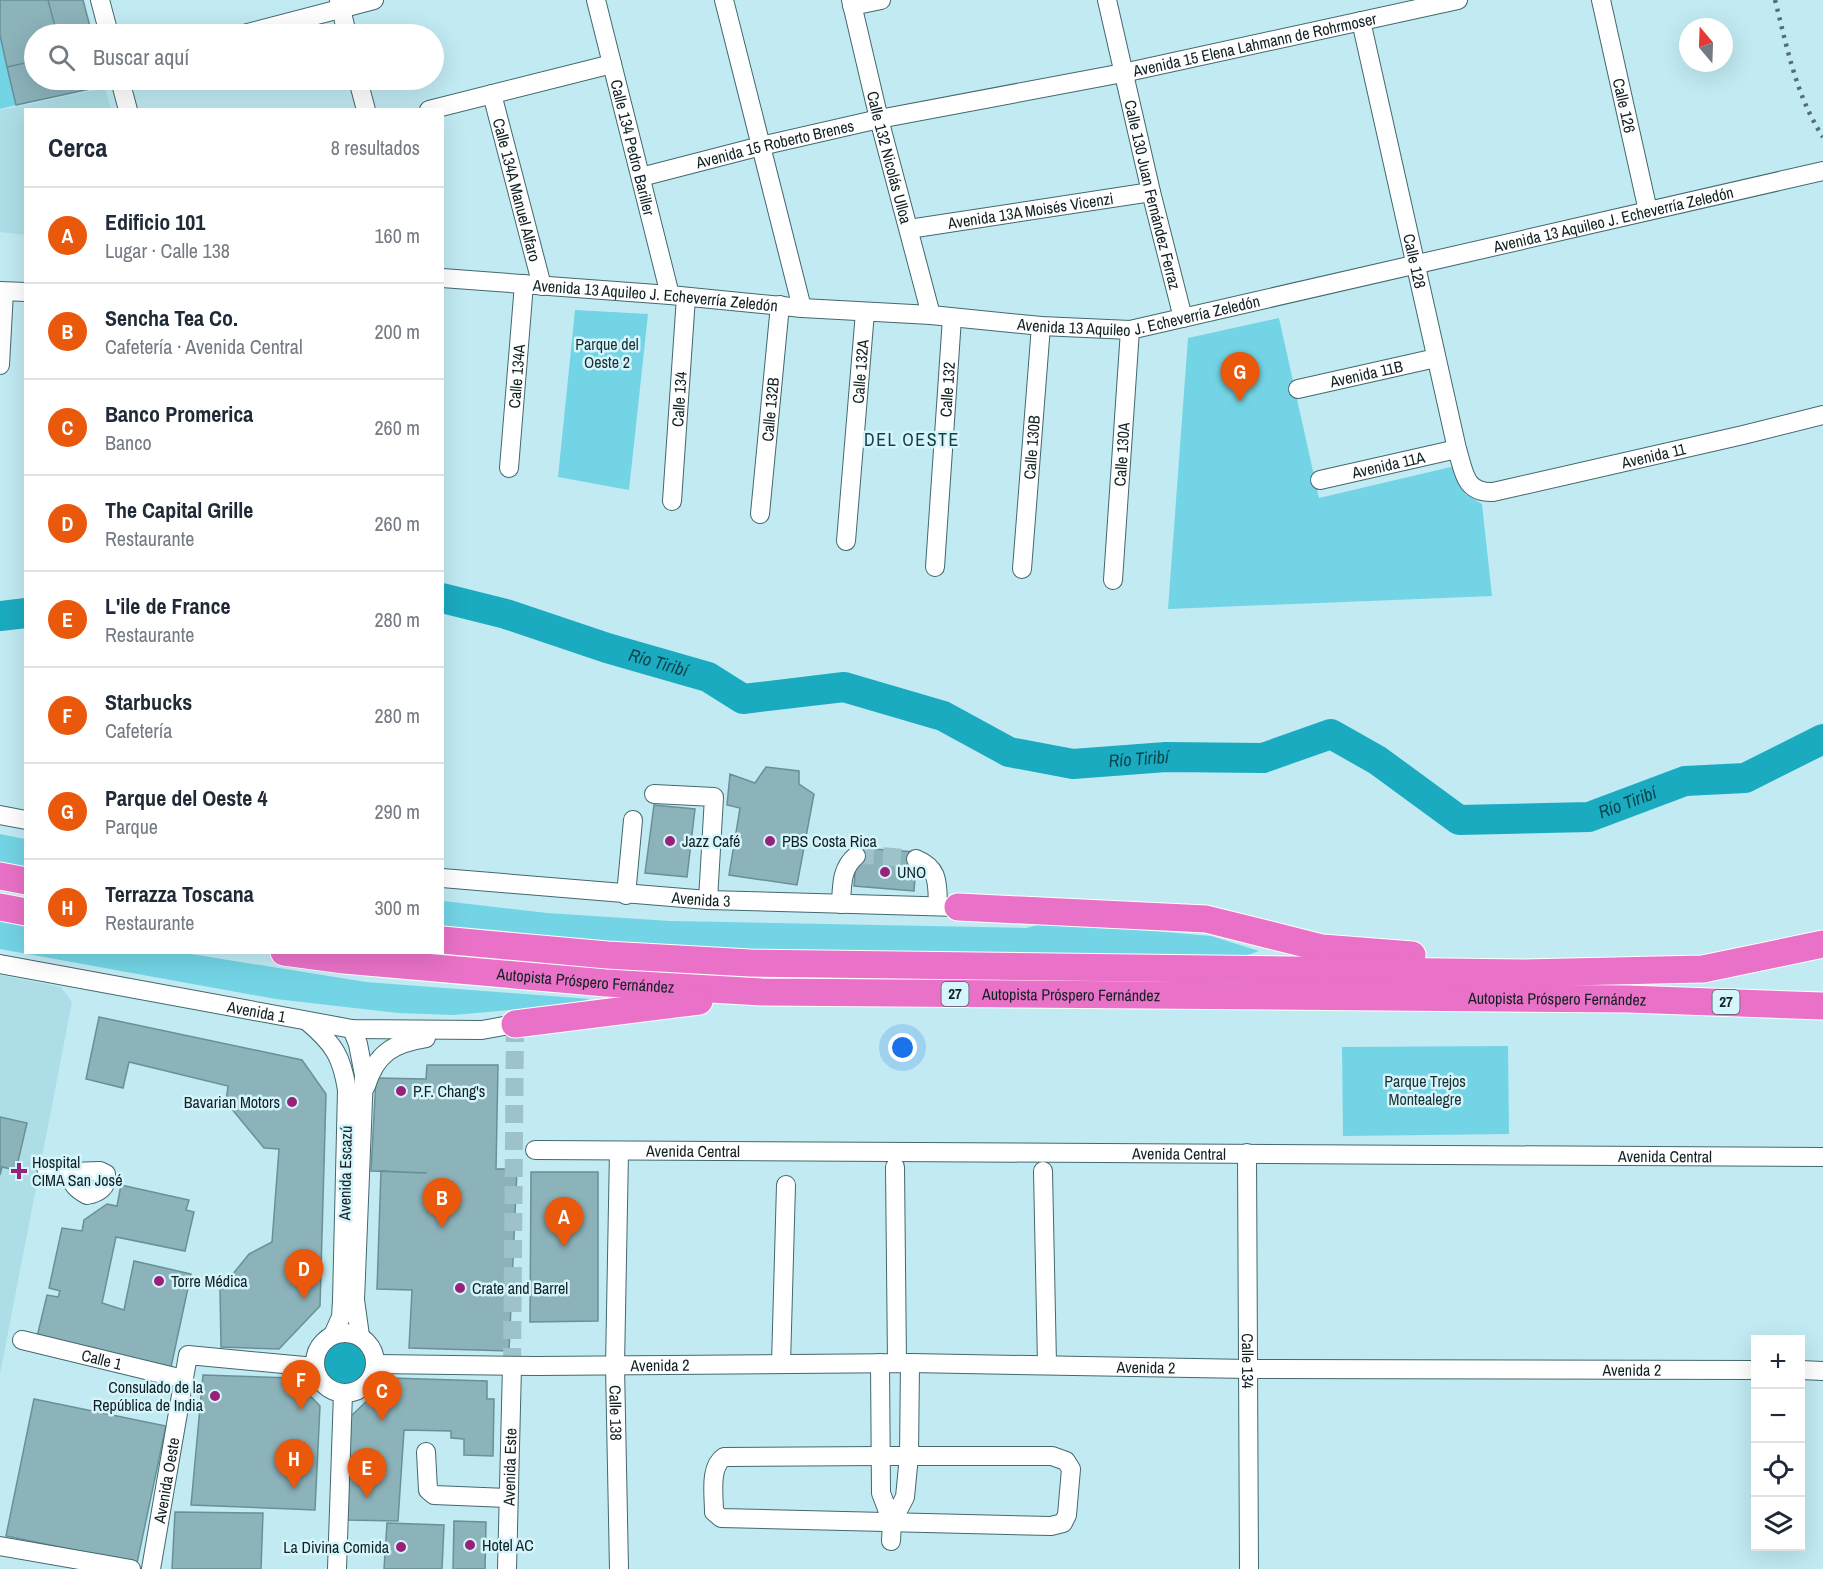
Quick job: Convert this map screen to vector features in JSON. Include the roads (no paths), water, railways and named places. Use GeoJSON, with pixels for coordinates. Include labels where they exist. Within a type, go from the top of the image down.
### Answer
{"type":"FeatureCollection","features":[{"type":"Feature","properties":{"kind":"highway"},"geometry":{"type":"LineString","coordinates":[[0,876],[24,881]]}},
{"type":"Feature","properties":{"kind":"highway"},"geometry":{"type":"LineString","coordinates":[[0,907],[24,912]]}},
{"type":"Feature","properties":{"kind":"highway"},"geometry":{"type":"LineString","coordinates":[[948,907],[1206,919],[1322,948],[1411,955],[1523,973]]}},
{"type":"Feature","properties":{"kind":"highway","name":"Autopista Próspero Fernández"},"geometry":{"type":"LineString","coordinates":[[444,940],[607,955],[750,963],[1523,973],[1703,969],[1823,944]]}},
{"type":"Feature","properties":{"kind":"highway","name":"Autopista Próspero Fernández"},"geometry":{"type":"LineString","coordinates":[[299,954],[606,983],[762,992],[1617,999],[1823,1006]]}},
{"type":"Feature","properties":{"kind":"highway"},"geometry":{"type":"LineString","coordinates":[[515,1024],[762,992]]}},
{"type":"Feature","properties":{"kind":"street"},"geometry":{"type":"LineString","coordinates":[[100,0],[106,24]]}},
{"type":"Feature","properties":{"kind":"street"},"geometry":{"type":"LineString","coordinates":[[276,24],[340,4],[374,0]]}},
{"type":"Feature","properties":{"kind":"street","name":"Calle 134 Pedro Bariller"},"geometry":{"type":"LineString","coordinates":[[596,0],[640,177],[678,296]]}},
{"type":"Feature","properties":{"kind":"street"},"geometry":{"type":"LineString","coordinates":[[724,0],[802,308]]}},
{"type":"Feature","properties":{"kind":"street"},"geometry":{"type":"LineString","coordinates":[[851,3],[881,0]]}},
{"type":"Feature","properties":{"kind":"street","name":"Calle 130 Juan Fernández Ferraz"},"geometry":{"type":"LineString","coordinates":[[1107,0],[1151,192],[1183,318]]}},
{"type":"Feature","properties":{"kind":"street","name":"Avenida 15 Elena Lahmann de Rohrmoser"},"geometry":{"type":"LineString","coordinates":[[1123,73],[1458,0]]}},
{"type":"Feature","properties":{"kind":"street","name":"Calle 126"},"geometry":{"type":"LineString","coordinates":[[1601,0],[1648,211]]}},
{"type":"Feature","properties":{"kind":"street","name":"Calle 132 Nicolás Ulloa"},"geometry":{"type":"LineString","coordinates":[[851,3],[931,315]]}},
{"type":"Feature","properties":{"kind":"street"},"geometry":{"type":"LineString","coordinates":[[340,4],[345,24]]}},
{"type":"Feature","properties":{"kind":"street","name":"Calle 128"},"geometry":{"type":"LineString","coordinates":[[1361,21],[1457,449],[1467,482],[1483,492]]}},
{"type":"Feature","properties":{"kind":"street"},"geometry":{"type":"LineString","coordinates":[[437,108],[612,64]]}},
{"type":"Feature","properties":{"kind":"street","name":"Avenida 15 Roberto Brenes"},"geometry":{"type":"LineString","coordinates":[[640,177],[879,119],[1123,73]]}},
{"type":"Feature","properties":{"kind":"street"},"geometry":{"type":"LineString","coordinates":[[123,90],[127,108]]}},
{"type":"Feature","properties":{"kind":"street"},"geometry":{"type":"LineString","coordinates":[[361,90],[365,108]]}},
{"type":"Feature","properties":{"kind":"street","name":"Calle 134A Manuel Alfaro"},"geometry":{"type":"LineString","coordinates":[[492,94],[542,286]]}},
{"type":"Feature","properties":{"kind":"street","name":"Avenida 13 Aquileo J. Echeverría Zeledón"},"geometry":{"type":"LineString","coordinates":[[444,278],[802,308],[931,315],[1041,326],[1130,330],[1823,171]]}},
{"type":"Feature","properties":{"kind":"street","name":"Avenida 13A Moisés Vicenzi"},"geometry":{"type":"LineString","coordinates":[[909,229],[1151,192]]}},
{"type":"Feature","properties":{"kind":"street","name":"Calle 134A"},"geometry":{"type":"LineString","coordinates":[[509,468],[524,284]]}},
{"type":"Feature","properties":{"kind":"street"},"geometry":{"type":"LineString","coordinates":[[0,365],[2,292],[24,292]]}},
{"type":"Feature","properties":{"kind":"street","name":"Calle 134"},"geometry":{"type":"LineString","coordinates":[[672,501],[678,296]]}},
{"type":"Feature","properties":{"kind":"street","name":"Calle 132B"},"geometry":{"type":"LineString","coordinates":[[760,514],[780,305]]}},
{"type":"Feature","properties":{"kind":"street","name":"Calle 132A"},"geometry":{"type":"LineString","coordinates":[[846,541],[865,312]]}},
{"type":"Feature","properties":{"kind":"street","name":"Calle 132"},"geometry":{"type":"LineString","coordinates":[[935,567],[952,318]]}},
{"type":"Feature","properties":{"kind":"street","name":"Calle 130B"},"geometry":{"type":"LineString","coordinates":[[1022,569],[1041,326]]}},
{"type":"Feature","properties":{"kind":"street","name":"Calle 130A"},"geometry":{"type":"LineString","coordinates":[[1113,580],[1130,330]]}},
{"type":"Feature","properties":{"kind":"street","name":"Avenida 11B"},"geometry":{"type":"LineString","coordinates":[[1298,389],[1436,358]]}},
{"type":"Feature","properties":{"kind":"street","name":"Avenida 11"},"geometry":{"type":"LineString","coordinates":[[1483,492],[1493,492],[1823,415]]}},
{"type":"Feature","properties":{"kind":"street","name":"Avenida 11A"},"geometry":{"type":"LineString","coordinates":[[1320,480],[1457,449]]}},
{"type":"Feature","properties":{"kind":"street"},"geometry":{"type":"LineString","coordinates":[[654,794],[714,797],[708,900]]}},
{"type":"Feature","properties":{"kind":"street"},"geometry":{"type":"LineString","coordinates":[[0,815],[24,820]]}},
{"type":"Feature","properties":{"kind":"street"},"geometry":{"type":"LineString","coordinates":[[626,895],[633,820]]}},
{"type":"Feature","properties":{"kind":"street"},"geometry":{"type":"LineString","coordinates":[[841,904],[843,877],[847,865],[856,856]]}},
{"type":"Feature","properties":{"kind":"street"},"geometry":{"type":"LineString","coordinates":[[916,859],[928,864],[948,907]]}},
{"type":"Feature","properties":{"kind":"street","name":"Avenida 3"},"geometry":{"type":"LineString","coordinates":[[444,878],[708,900],[948,907]]}},
{"type":"Feature","properties":{"kind":"street","name":"Avenida 1"},"geometry":{"type":"LineString","coordinates":[[0,964],[352,1029],[482,1030],[515,1024]]}},
{"type":"Feature","properties":{"kind":"street","name":"Avenida Escazú"},"geometry":{"type":"LineString","coordinates":[[309,1022],[337,1051],[344,1070],[347,1090],[342,1301],[341,1317],[333,1335]]}},
{"type":"Feature","properties":{"kind":"street","name":"Avenida Escazú"},"geometry":{"type":"LineString","coordinates":[[352,1029],[362,1059],[364,1091],[355,1300],[360,1336]]}},
{"type":"Feature","properties":{"kind":"street","name":"Avenida Escazú"},"geometry":{"type":"LineString","coordinates":[[364,1091],[370,1072],[388,1050],[406,1041],[482,1030]]}},
{"type":"Feature","properties":{"kind":"street","name":"Avenida Central"},"geometry":{"type":"LineString","coordinates":[[535,1150],[1823,1156]]}},
{"type":"Feature","properties":{"kind":"street","name":"Calle 138"},"geometry":{"type":"LineString","coordinates":[[619,1151],[615,1366],[619,1569]]}},
{"type":"Feature","properties":{"kind":"street","name":"Calle 134"},"geometry":{"type":"LineString","coordinates":[[1247,1153],[1249,1569]]}},
{"type":"Feature","properties":{"kind":"street"},"geometry":{"type":"LineString","coordinates":[[892,1522],[905,1497],[909,1456],[896,1363],[895,1167]]}},
{"type":"Feature","properties":{"kind":"street"},"geometry":{"type":"LineString","coordinates":[[46,1168],[70,1172]]}},
{"type":"Feature","properties":{"kind":"street"},"geometry":{"type":"LineString","coordinates":[[1043,1171],[1047,1364]]}},
{"type":"Feature","properties":{"kind":"street"},"geometry":{"type":"LineString","coordinates":[[781,1364],[786,1185]]}},
{"type":"Feature","properties":{"kind":"street"},"geometry":{"type":"LineString","coordinates":[[351,1333],[360,1336],[372,1348],[376,1364],[375,1372],[366,1386],[351,1393],[333,1391],[318,1377],[315,1367],[318,1348],[333,1335],[351,1333]]}},
{"type":"Feature","properties":{"kind":"street","name":"Calle 1"},"geometry":{"type":"LineString","coordinates":[[21,1340],[183,1379]]}},
{"type":"Feature","properties":{"kind":"street","name":"Avenida Oeste"},"geometry":{"type":"LineString","coordinates":[[151,1569],[188,1355],[315,1367]]}},
{"type":"Feature","properties":{"kind":"street"},"geometry":{"type":"LineString","coordinates":[[891,1541],[892,1522],[881,1493],[881,1456],[896,1363]]}},
{"type":"Feature","properties":{"kind":"street","name":"Avenida 2"},"geometry":{"type":"LineString","coordinates":[[512,1366],[896,1363],[1249,1369],[1751,1370]]}},
{"type":"Feature","properties":{"kind":"street"},"geometry":{"type":"LineString","coordinates":[[376,1364],[512,1366]]}},
{"type":"Feature","properties":{"kind":"street","name":"Avenida Este"},"geometry":{"type":"LineString","coordinates":[[507,1569],[512,1366]]}},
{"type":"Feature","properties":{"kind":"street"},"geometry":{"type":"LineString","coordinates":[[1805,1370],[1823,1371]]}},
{"type":"Feature","properties":{"kind":"street"},"geometry":{"type":"LineString","coordinates":[[337,1569],[343,1393]]}},
{"type":"Feature","properties":{"kind":"street"},"geometry":{"type":"LineString","coordinates":[[426,1452],[428,1490],[434,1495],[507,1498]]}},
{"type":"Feature","properties":{"kind":"street"},"geometry":{"type":"LineString","coordinates":[[881,1456],[1052,1456],[1066,1461],[1071,1469],[1067,1515],[1063,1523],[1051,1526],[721,1518],[714,1512],[715,1470],[718,1461],[724,1457],[881,1456]]}},
{"type":"Feature","properties":{"kind":"street"},"geometry":{"type":"LineString","coordinates":[[0,1545],[130,1569]]}},
{"type":"Feature","properties":{"kind":"waterway","name":"Río Tiribí"},"geometry":{"type":"LineString","coordinates":[[444,598],[506,614],[607,648],[708,677],[743,699],[844,687],[943,716],[1009,752],[1073,764],[1166,757],[1263,758],[1331,734],[1377,760],[1459,820],[1589,817],[1685,781],[1745,778],[1823,739]]}},
{"type":"Feature","properties":{"kind":"waterway","name":"Río Tiribí"},"geometry":{"type":"LineString","coordinates":[[0,616],[24,613]]}},
{"type":"Feature","properties":{"kind":"tunnel"},"geometry":{"type":"LineString","coordinates":[[856,856],[916,859]]}},
{"type":"Feature","properties":{"kind":"tunnel"},"geometry":{"type":"LineString","coordinates":[[512,1366],[515,1024]]}},
{"type":"Feature","properties":{"kind":"railway"},"geometry":{"type":"LineString","coordinates":[[1775,0],[1799,88],[1823,137]]}},
{"type":"Feature","properties":{"kind":"place","name":"Parque del Oeste 4"},"geometry":{"type":"Point","coordinates":[1240,402]}},
{"type":"Feature","properties":{"kind":"place","name":"Jazz Café"},"geometry":{"type":"Point","coordinates":[670,841]}},
{"type":"Feature","properties":{"kind":"place","name":"PBS Costa Rica"},"geometry":{"type":"Point","coordinates":[770,841]}},
{"type":"Feature","properties":{"kind":"place","name":"UNO"},"geometry":{"type":"Point","coordinates":[885,872]}},
{"type":"Feature","properties":{"kind":"place","name":"P.F. Chang's"},"geometry":{"type":"Point","coordinates":[401,1091]}},
{"type":"Feature","properties":{"kind":"place","name":"Bavarian Motors"},"geometry":{"type":"Point","coordinates":[292,1102]}},
{"type":"Feature","properties":{"kind":"place","name":"Hospital CIMA San José"},"geometry":{"type":"Point","coordinates":[19,1171]}},
{"type":"Feature","properties":{"kind":"place","name":"Sencha Tea Co."},"geometry":{"type":"Point","coordinates":[442,1228]}},
{"type":"Feature","properties":{"kind":"place","name":"Edificio 101"},"geometry":{"type":"Point","coordinates":[564,1247]}},
{"type":"Feature","properties":{"kind":"place","name":"Torre Médica"},"geometry":{"type":"Point","coordinates":[159,1281]}},
{"type":"Feature","properties":{"kind":"place","name":"Crate and Barrel"},"geometry":{"type":"Point","coordinates":[460,1288]}},
{"type":"Feature","properties":{"kind":"place","name":"The Capital Grille"},"geometry":{"type":"Point","coordinates":[304,1299]}},
{"type":"Feature","properties":{"kind":"place","name":"Consulado de la República de India"},"geometry":{"type":"Point","coordinates":[215,1396]}},
{"type":"Feature","properties":{"kind":"place","name":"Starbucks"},"geometry":{"type":"Point","coordinates":[301,1410]}},
{"type":"Feature","properties":{"kind":"place","name":"Banco Promerica"},"geometry":{"type":"Point","coordinates":[382,1421]}},
{"type":"Feature","properties":{"kind":"place","name":"Terrazza Toscana"},"geometry":{"type":"Point","coordinates":[294,1489]}},
{"type":"Feature","properties":{"kind":"place","name":"L'ile de France"},"geometry":{"type":"Point","coordinates":[367,1498]}},
{"type":"Feature","properties":{"kind":"place","name":"Hotel AC"},"geometry":{"type":"Point","coordinates":[470,1545]}},
{"type":"Feature","properties":{"kind":"place","name":"La Divina Comida"},"geometry":{"type":"Point","coordinates":[401,1547]}},
{"type":"Feature","properties":{"kind":"district","name":"DEL OESTE"},"geometry":{"type":"Point","coordinates":[912,440]}},
{"type":"Feature","properties":{"kind":"park label","name":"Parque del Oeste 2"},"geometry":{"type":"Point","coordinates":[607,353]}},
{"type":"Feature","properties":{"kind":"park label","name":"Parque Trejos Montealegre"},"geometry":{"type":"Point","coordinates":[1425,1090]}}]}
